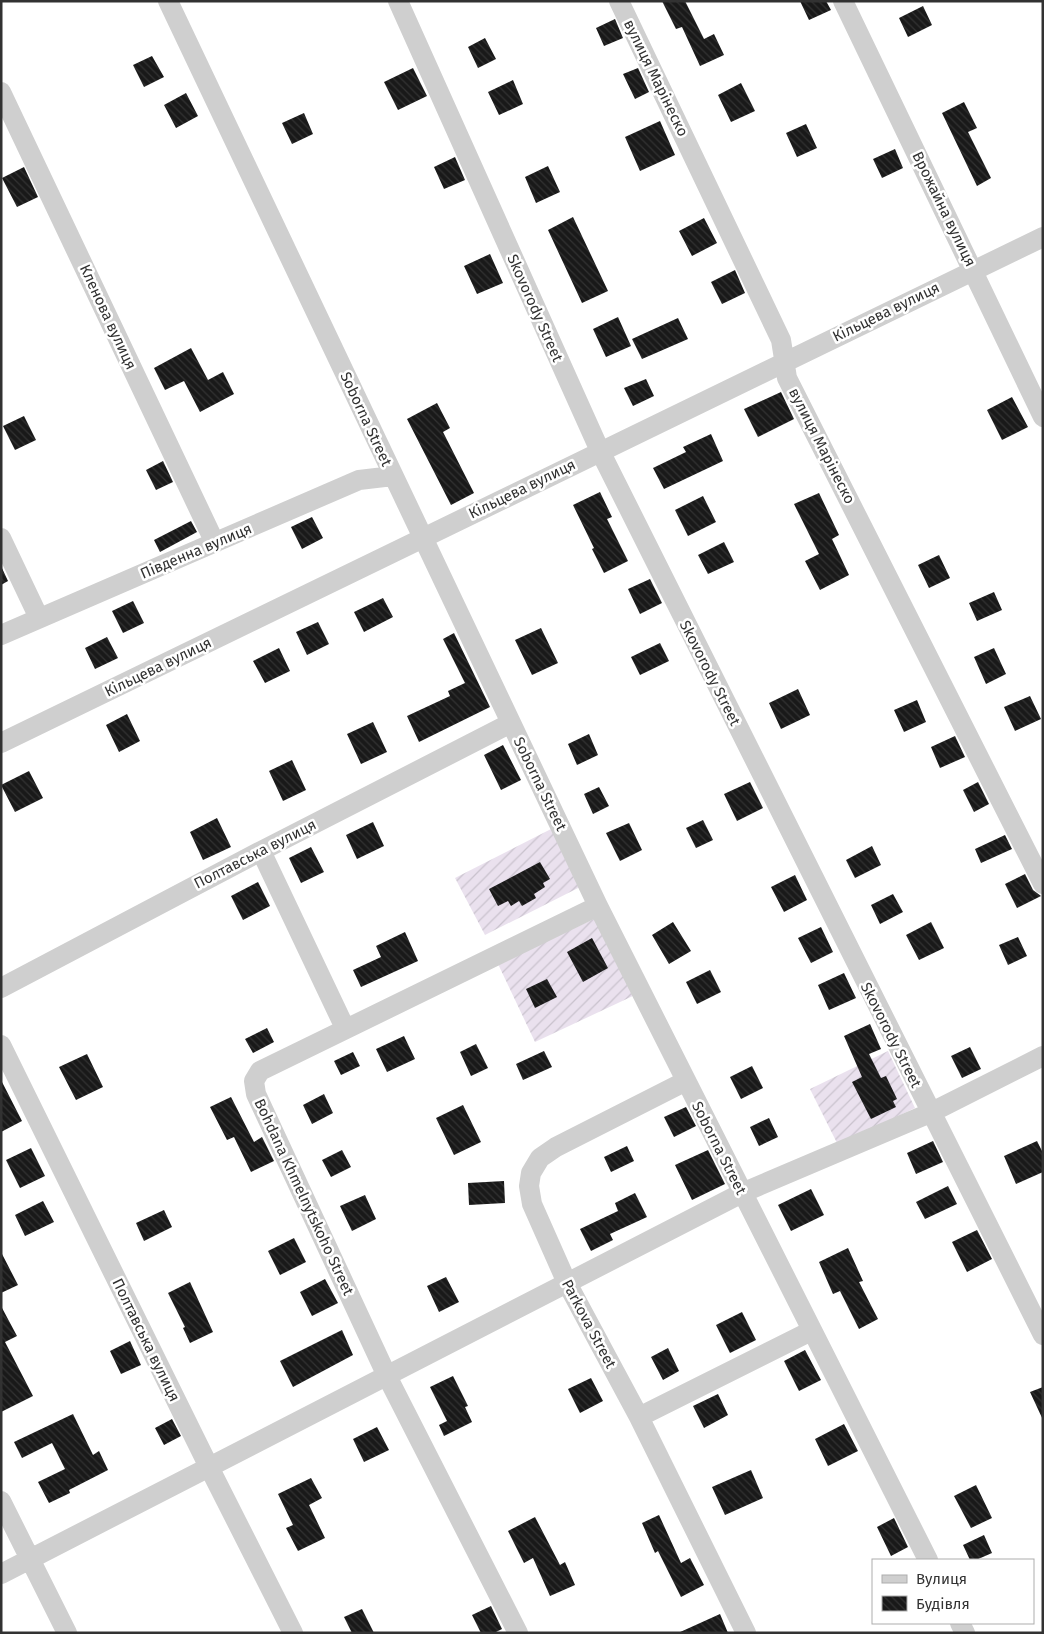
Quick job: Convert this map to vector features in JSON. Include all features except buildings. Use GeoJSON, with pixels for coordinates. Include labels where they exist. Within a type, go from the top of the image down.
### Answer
{"type":"FeatureCollection","features":[{"type":"Feature","properties":{"kind":"street","name":"Soborna Street"},"geometry":{"type":"LineString","coordinates":[[168,1],[598,906],[927,1559]]}},
{"type":"Feature","properties":{"kind":"street","name":"Skovorody Street"},"geometry":{"type":"LineString","coordinates":[[398,1],[600,451],[930,1113],[1043,1335]]}},
{"type":"Feature","properties":{"kind":"street","name":"вулиця Марінеско"},"geometry":{"type":"LineString","coordinates":[[619,1],[781,340],[787,378],[1043,884]]}},
{"type":"Feature","properties":{"kind":"street","name":"Врожайна вулиця"},"geometry":{"type":"LineString","coordinates":[[843,1],[974,270],[980,290],[1043,417]]}},
{"type":"Feature","properties":{"kind":"street","name":"Кленова вулиця"},"geometry":{"type":"LineString","coordinates":[[1,92],[215,543]]}},
{"type":"Feature","properties":{"kind":"street","name":"Кільцева вулиця"},"geometry":{"type":"LineString","coordinates":[[1,743],[1043,237]]}},
{"type":"Feature","properties":{"kind":"street","name":"Південна вулиця"},"geometry":{"type":"LineString","coordinates":[[1,635],[359,480],[393,476]]}},
{"type":"Feature","properties":{"kind":"street"},"geometry":{"type":"LineString","coordinates":[[1,538],[39,618]]}},
{"type":"Feature","properties":{"kind":"street","name":"Полтавська вулиця"},"geometry":{"type":"LineString","coordinates":[[1,988],[261,851],[511,723]]}},
{"type":"Feature","properties":{"kind":"street"},"geometry":{"type":"LineString","coordinates":[[261,851],[345,1028]]}},
{"type":"Feature","properties":{"kind":"street","name":"Bohdana Khmelnytskoho Street"},"geometry":{"type":"LineString","coordinates":[[518,1633],[388,1376],[256,1094],[254,1081],[260,1071],[598,906]]}},
{"type":"Feature","properties":{"kind":"street","name":"Полтавська вулиця"},"geometry":{"type":"LineString","coordinates":[[1,1046],[293,1633]]}},
{"type":"Feature","properties":{"kind":"street"},"geometry":{"type":"LineString","coordinates":[[1,1574],[742,1193],[930,1113],[1043,1056]]}},
{"type":"Feature","properties":{"kind":"street","name":"Parkova Street"},"geometry":{"type":"LineString","coordinates":[[686,1081],[556,1147],[540,1158],[531,1173],[528,1186],[532,1204],[567,1283],[639,1417],[746,1633]]}},
{"type":"Feature","properties":{"kind":"street"},"geometry":{"type":"LineString","coordinates":[[639,1417],[811,1331]]}},
{"type":"Feature","properties":{"kind":"street"},"geometry":{"type":"LineString","coordinates":[[1,1501],[67,1633]]}},
{"type":"Feature","properties":{"kind":"shaded area"},"geometry":{"type":"Polygon","coordinates":[[[555,827],[584,885],[485,935],[455,878],[555,827]]]}},
{"type":"Feature","properties":{"kind":"shaded area"},"geometry":{"type":"Polygon","coordinates":[[[598,917],[635,995],[535,1042],[498,964],[598,917]]]}},
{"type":"Feature","properties":{"kind":"shaded area"},"geometry":{"type":"Polygon","coordinates":[[[888,1051],[915,1108],[838,1145],[810,1089],[888,1051]]]}}]}
